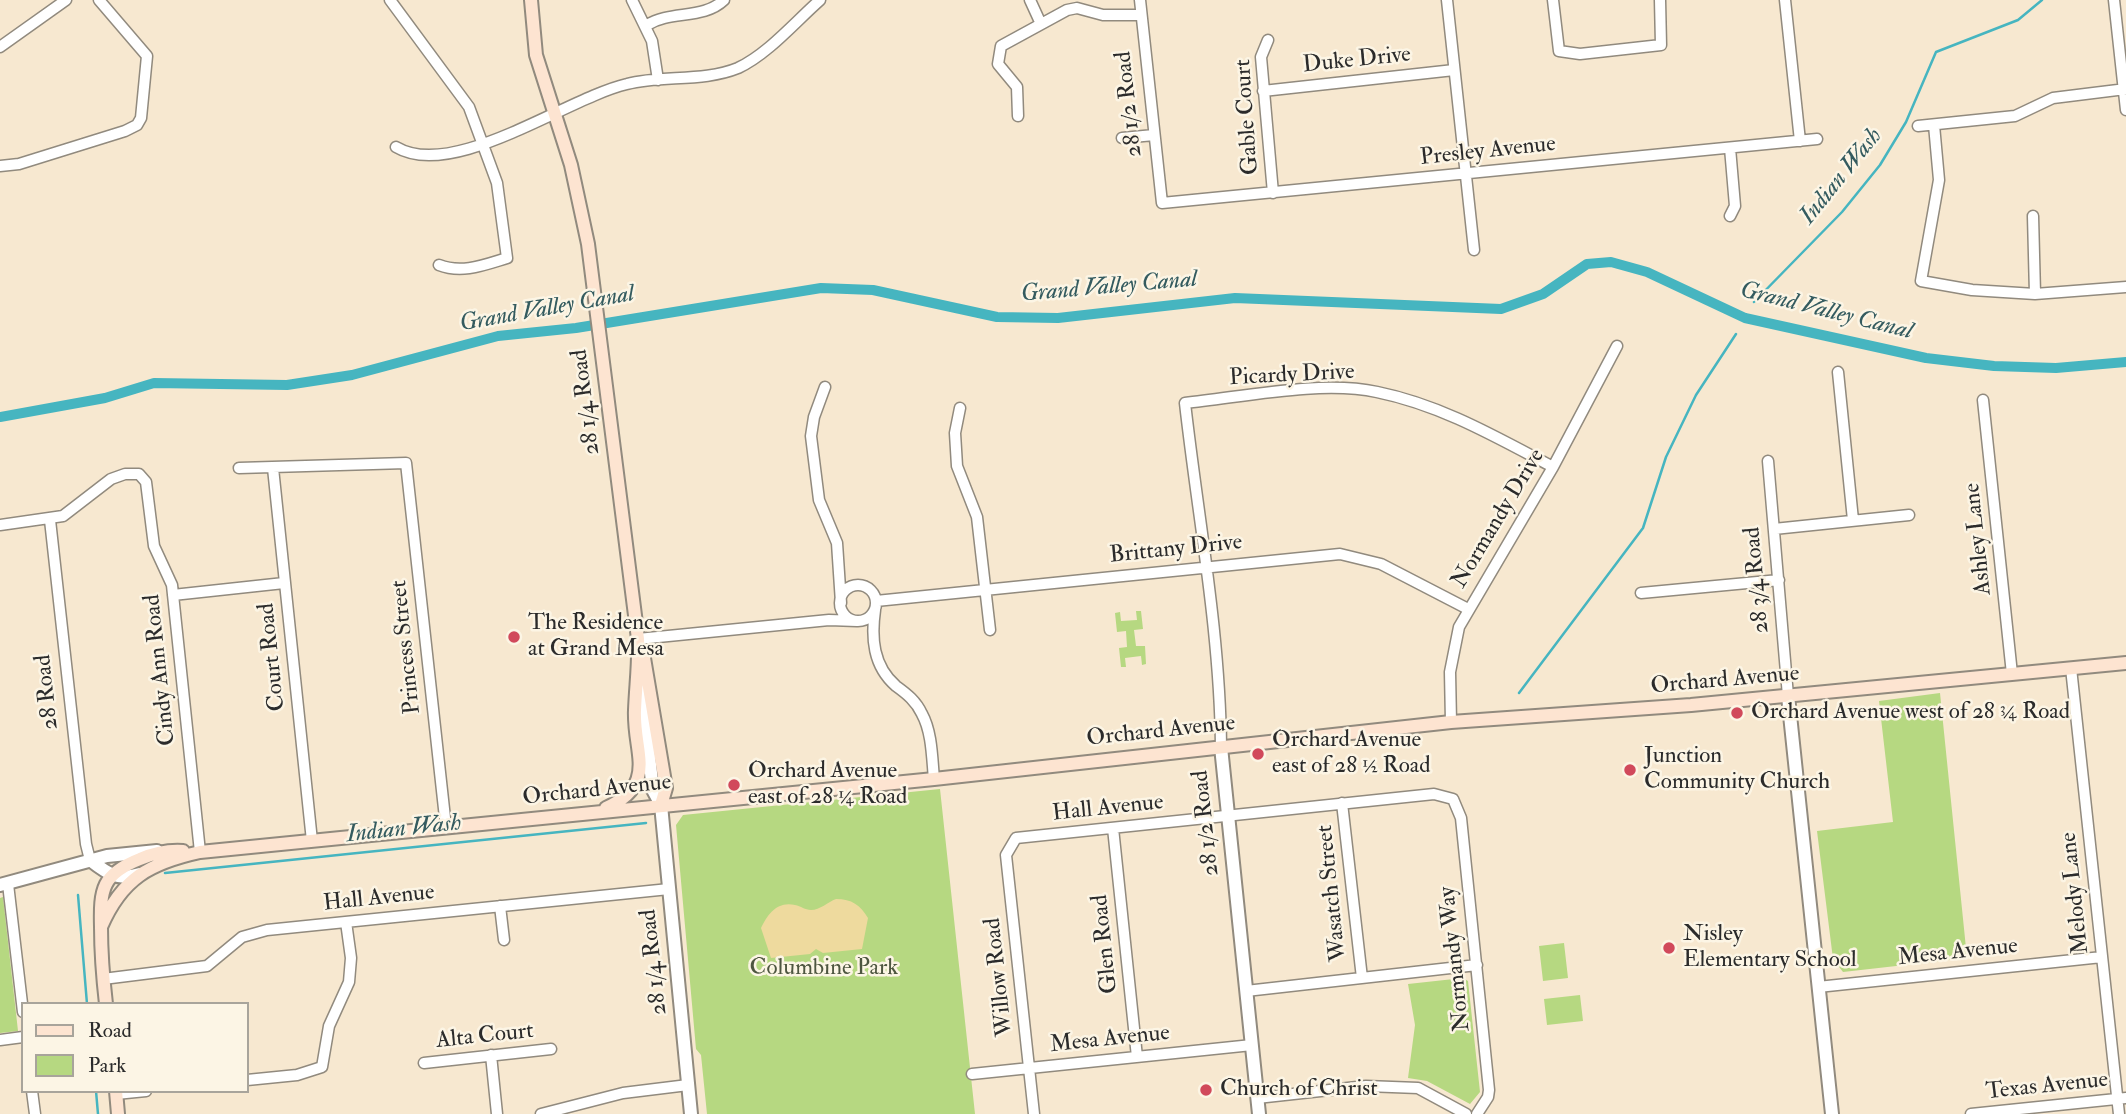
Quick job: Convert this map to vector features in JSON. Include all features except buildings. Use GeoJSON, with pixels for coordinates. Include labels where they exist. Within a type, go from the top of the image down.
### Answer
{"type":"FeatureCollection","features":[{"type":"Feature","properties":{"kind":"main road","name":"28 1/4 Road"},"geometry":{"type":"LineString","coordinates":[[531,0],[536,55],[579,195],[597,312],[638,639],[640,675]]}},
{"type":"Feature","properties":{"kind":"main road","name":"28 1/4 Road"},"geometry":{"type":"LineString","coordinates":[[638,639],[648,669],[666,788],[661,805]]}},
{"type":"Feature","properties":{"kind":"main road","name":"Orchard Avenue"},"geometry":{"type":"LineString","coordinates":[[172,851],[200,852],[934,779],[1451,722],[1606,713],[2126,663]]}},
{"type":"Feature","properties":{"kind":"main road"},"geometry":{"type":"LineString","coordinates":[[588,813],[624,799],[639,779],[641,768],[635,711],[640,675]]}},
{"type":"Feature","properties":{"kind":"main road"},"geometry":{"type":"LineString","coordinates":[[106,1002],[100,895],[110,876],[133,862],[172,851]]}},
{"type":"Feature","properties":{"kind":"main road","name":"Orchard Avenue"},"geometry":{"type":"LineString","coordinates":[[140,874],[161,863],[200,852]]}},
{"type":"Feature","properties":{"kind":"main road"},"geometry":{"type":"LineString","coordinates":[[101,927],[118,895],[140,874]]}},
{"type":"Feature","properties":{"kind":"main road"},"geometry":{"type":"LineString","coordinates":[[116,1093],[118,1114]]}},
{"type":"Feature","properties":{"kind":"street"},"geometry":{"type":"LineString","coordinates":[[0,47],[66,0]]}},
{"type":"Feature","properties":{"kind":"street"},"geometry":{"type":"LineString","coordinates":[[0,166],[19,164],[125,131],[141,118],[147,57],[99,0]]}},
{"type":"Feature","properties":{"kind":"street"},"geometry":{"type":"LineString","coordinates":[[632,0],[646,25],[658,80]]}},
{"type":"Feature","properties":{"kind":"street"},"geometry":{"type":"LineString","coordinates":[[646,25],[670,15],[710,9],[724,0]]}},
{"type":"Feature","properties":{"kind":"street"},"geometry":{"type":"LineString","coordinates":[[396,147],[406,153],[422,155],[468,149],[608,89],[722,72],[742,66],[820,0]]}},
{"type":"Feature","properties":{"kind":"street"},"geometry":{"type":"LineString","coordinates":[[1030,0],[1041,24]]}},
{"type":"Feature","properties":{"kind":"street","name":"28 1/2 Road"},"geometry":{"type":"LineString","coordinates":[[1140,0],[1162,204]]}},
{"type":"Feature","properties":{"kind":"street"},"geometry":{"type":"LineString","coordinates":[[1447,0],[1474,250]]}},
{"type":"Feature","properties":{"kind":"street"},"geometry":{"type":"LineString","coordinates":[[1553,0],[1559,51],[1580,54],[1661,45],[1660,0]]}},
{"type":"Feature","properties":{"kind":"street"},"geometry":{"type":"LineString","coordinates":[[1785,0],[1800,141]]}},
{"type":"Feature","properties":{"kind":"street"},"geometry":{"type":"LineString","coordinates":[[2114,0],[2126,110]]}},
{"type":"Feature","properties":{"kind":"street"},"geometry":{"type":"LineString","coordinates":[[395,2],[465,99],[497,183],[507,258],[466,270],[452,271],[439,265]]}},
{"type":"Feature","properties":{"kind":"street"},"geometry":{"type":"LineString","coordinates":[[1018,116],[1017,87],[1002,73],[998,55],[1001,47],[1041,24],[1077,8],[1102,15],[1141,15]]}},
{"type":"Feature","properties":{"kind":"street","name":"Gable Court"},"geometry":{"type":"LineString","coordinates":[[1268,40],[1261,57],[1273,193]]}},
{"type":"Feature","properties":{"kind":"street","name":"Duke Drive"},"geometry":{"type":"LineString","coordinates":[[1263,90],[1454,71]]}},
{"type":"Feature","properties":{"kind":"street"},"geometry":{"type":"LineString","coordinates":[[1918,126],[2015,116],[2053,98],[2125,89]]}},
{"type":"Feature","properties":{"kind":"street"},"geometry":{"type":"LineString","coordinates":[[1934,125],[1939,180],[1921,281],[1972,290],[2035,294],[2126,287]]}},
{"type":"Feature","properties":{"kind":"street"},"geometry":{"type":"LineString","coordinates":[[1122,138],[1154,135]]}},
{"type":"Feature","properties":{"kind":"street","name":"Presley Avenue"},"geometry":{"type":"LineString","coordinates":[[1162,204],[1817,139]]}},
{"type":"Feature","properties":{"kind":"street"},"geometry":{"type":"LineString","coordinates":[[1730,148],[1735,206],[1730,216]]}},
{"type":"Feature","properties":{"kind":"street"},"geometry":{"type":"LineString","coordinates":[[2033,216],[2035,294]]}},
{"type":"Feature","properties":{"kind":"street","name":"Normandy Drive"},"geometry":{"type":"LineString","coordinates":[[1451,722],[1451,657],[1468,609],[1553,467],[1617,346]]}},
{"type":"Feature","properties":{"kind":"street"},"geometry":{"type":"LineString","coordinates":[[1838,372],[1853,520]]}},
{"type":"Feature","properties":{"kind":"street"},"geometry":{"type":"LineString","coordinates":[[825,387],[814,417],[811,436],[819,500],[837,543],[841,603],[847,617],[857,621]]}},
{"type":"Feature","properties":{"kind":"street","name":"Picardy Drive"},"geometry":{"type":"LineString","coordinates":[[1185,403],[1300,391],[1375,391],[1453,414],[1553,467]]}},
{"type":"Feature","properties":{"kind":"street","name":"Ashley Lane"},"geometry":{"type":"LineString","coordinates":[[1983,400],[2012,674]]}},
{"type":"Feature","properties":{"kind":"street","name":"28 1/2 Road"},"geometry":{"type":"LineString","coordinates":[[1185,403],[1199,526],[1208,566],[1219,674],[1221,747],[1227,815],[1259,1114]]}},
{"type":"Feature","properties":{"kind":"street"},"geometry":{"type":"LineString","coordinates":[[960,408],[955,433],[957,466],[977,517],[990,630]]}},
{"type":"Feature","properties":{"kind":"street","name":"28 3/4 Road"},"geometry":{"type":"LineString","coordinates":[[1768,461],[1788,696],[1832,1114]]}},
{"type":"Feature","properties":{"kind":"street","name":"Princess Street"},"geometry":{"type":"LineString","coordinates":[[273,468],[406,463],[446,827]]}},
{"type":"Feature","properties":{"kind":"street"},"geometry":{"type":"LineString","coordinates":[[239,468],[273,468]]}},
{"type":"Feature","properties":{"kind":"street","name":"Court Road"},"geometry":{"type":"LineString","coordinates":[[273,468],[312,841]]}},
{"type":"Feature","properties":{"kind":"street","name":"Cindy Ann Road"},"geometry":{"type":"LineString","coordinates":[[50,520],[75,509],[117,475],[139,474],[147,488],[154,546],[169,577],[173,595],[200,852]]}},
{"type":"Feature","properties":{"kind":"street"},"geometry":{"type":"LineString","coordinates":[[1774,528],[1909,515]]}},
{"type":"Feature","properties":{"kind":"street"},"geometry":{"type":"LineString","coordinates":[[0,525],[50,520]]}},
{"type":"Feature","properties":{"kind":"street","name":"28 Road"},"geometry":{"type":"LineString","coordinates":[[50,520],[86,844],[90,860]]}},
{"type":"Feature","properties":{"kind":"street","name":"Brittany Drive"},"geometry":{"type":"LineString","coordinates":[[875,605],[986,589],[1322,555],[1354,555],[1381,564],[1468,609]]}},
{"type":"Feature","properties":{"kind":"street"},"geometry":{"type":"LineString","coordinates":[[1642,593],[1779,580]]}},
{"type":"Feature","properties":{"kind":"street"},"geometry":{"type":"LineString","coordinates":[[173,595],[284,583]]}},
{"type":"Feature","properties":{"kind":"street"},"geometry":{"type":"LineString","coordinates":[[841,603],[845,592],[860,585],[871,590],[875,605],[872,634],[876,657],[887,678],[916,703],[924,717],[934,779]]}},
{"type":"Feature","properties":{"kind":"street"},"geometry":{"type":"LineString","coordinates":[[638,639],[829,620],[857,621],[869,617],[875,605]]}},
{"type":"Feature","properties":{"kind":"street","name":"Melody Lane"},"geometry":{"type":"LineString","coordinates":[[2071,668],[2102,957],[2122,1099],[2119,1114]]}},
{"type":"Feature","properties":{"kind":"street","name":"28 1/4 Road"},"geometry":{"type":"LineString","coordinates":[[640,675],[653,790],[661,805],[691,1114]]}},
{"type":"Feature","properties":{"kind":"street","name":"Hall Avenue"},"geometry":{"type":"LineString","coordinates":[[1016,838],[1434,794],[1453,799]]}},
{"type":"Feature","properties":{"kind":"street","name":"Normandy Way"},"geometry":{"type":"LineString","coordinates":[[1453,799],[1461,818],[1489,1090],[1488,1097],[1477,1114]]}},
{"type":"Feature","properties":{"kind":"street","name":"Wasatch Street"},"geometry":{"type":"LineString","coordinates":[[1342,803],[1362,978]]}},
{"type":"Feature","properties":{"kind":"street","name":"Glen Road"},"geometry":{"type":"LineString","coordinates":[[1113,828],[1137,1057]]}},
{"type":"Feature","properties":{"kind":"street","name":"Willow Road"},"geometry":{"type":"LineString","coordinates":[[1016,838],[1006,855],[1034,1114]]}},
{"type":"Feature","properties":{"kind":"street","name":"Orchard Avenue"},"geometry":{"type":"LineString","coordinates":[[4,885],[90,860],[172,851]]}},
{"type":"Feature","properties":{"kind":"street"},"geometry":{"type":"LineString","coordinates":[[90,860],[110,876]]}},
{"type":"Feature","properties":{"kind":"street","name":"Orchard Avenue"},"geometry":{"type":"LineString","coordinates":[[110,876],[127,878],[140,874]]}},
{"type":"Feature","properties":{"kind":"street"},"geometry":{"type":"LineString","coordinates":[[4,885],[22,1002]]}},
{"type":"Feature","properties":{"kind":"street","name":"Hall Avenue"},"geometry":{"type":"LineString","coordinates":[[103,979],[206,965],[252,933],[669,889]]}},
{"type":"Feature","properties":{"kind":"street"},"geometry":{"type":"LineString","coordinates":[[500,906],[504,940]]}},
{"type":"Feature","properties":{"kind":"street"},"geometry":{"type":"LineString","coordinates":[[248,1080],[298,1075],[322,1067],[329,1026],[349,982],[351,958],[346,922]]}},
{"type":"Feature","properties":{"kind":"street","name":"Mesa Avenue"},"geometry":{"type":"LineString","coordinates":[[1818,987],[2102,957]]}},
{"type":"Feature","properties":{"kind":"street"},"geometry":{"type":"LineString","coordinates":[[1246,991],[1477,965]]}},
{"type":"Feature","properties":{"kind":"street"},"geometry":{"type":"LineString","coordinates":[[0,1040],[21,1037]]}},
{"type":"Feature","properties":{"kind":"street","name":"Mesa Avenue"},"geometry":{"type":"LineString","coordinates":[[972,1074],[1252,1045]]}},
{"type":"Feature","properties":{"kind":"street","name":"Alta Court"},"geometry":{"type":"LineString","coordinates":[[424,1063],[551,1049]]}},
{"type":"Feature","properties":{"kind":"street"},"geometry":{"type":"LineString","coordinates":[[491,1055],[497,1114]]}},
{"type":"Feature","properties":{"kind":"street"},"geometry":{"type":"LineString","coordinates":[[541,1114],[623,1093],[688,1085]]}},
{"type":"Feature","properties":{"kind":"street"},"geometry":{"type":"LineString","coordinates":[[1257,1098],[1366,1086],[1418,1088],[1466,1114]]}},
{"type":"Feature","properties":{"kind":"street"},"geometry":{"type":"LineString","coordinates":[[32,1093],[35,1114]]}},
{"type":"Feature","properties":{"kind":"street","name":"Texas Avenue"},"geometry":{"type":"LineString","coordinates":[[1971,1114],[2122,1099]]}},
{"type":"Feature","properties":{"kind":"green space"},"geometry":{"type":"Polygon","coordinates":[[[1136,611],[1141,611],[1143,629],[1134,630],[1136,646],[1145,646],[1146,664],[1142,665],[1141,656],[1125,658],[1126,667],[1121,667],[1119,648],[1127,647],[1126,631],[1117,632],[1115,613],[1120,612],[1121,621],[1137,620],[1136,611]]]}},
{"type":"Feature","properties":{"kind":"green space"},"geometry":{"type":"Polygon","coordinates":[[[1940,693],[1967,958],[1843,972],[1833,959],[1817,831],[1893,822],[1879,701],[1940,693]]]}},
{"type":"Feature","properties":{"kind":"green space","name":"Columbine Park"},"geometry":{"type":"Polygon","coordinates":[[[940,789],[975,1114],[707,1114],[701,1055],[696,1049],[676,825],[683,815],[940,789]]]}},
{"type":"Feature","properties":{"kind":"green space"},"geometry":{"type":"Polygon","coordinates":[[[3,897],[18,1031],[0,1033],[0,898],[3,897]]]}},
{"type":"Feature","properties":{"kind":"green space"},"geometry":{"type":"Polygon","coordinates":[[[1564,943],[1568,978],[1543,981],[1539,946],[1564,943]]]}},
{"type":"Feature","properties":{"kind":"green space"},"geometry":{"type":"Polygon","coordinates":[[[1463,978],[1468,981],[1480,1092],[1470,1104],[1427,1081],[1408,1078],[1415,1025],[1408,984],[1463,978]]]}},
{"type":"Feature","properties":{"kind":"green space"},"geometry":{"type":"Polygon","coordinates":[[[1580,995],[1583,1021],[1547,1025],[1544,999],[1580,995]]]}},
{"type":"Feature","properties":{"kind":"sand"},"geometry":{"type":"Polygon","coordinates":[[[836,899],[855,904],[868,918],[862,949],[823,953],[816,949],[810,954],[771,958],[761,928],[774,910],[789,904],[814,910],[836,899]]]}},
{"type":"Feature","properties":{"kind":"waterway","name":"Indian Wash"},"geometry":{"type":"LineString","coordinates":[[1754,302],[1842,212],[1880,165],[1906,122],[1936,52],[2018,20],[2042,0]]}},
{"type":"Feature","properties":{"kind":"waterway","name":"Grand Valley Canal"},"geometry":{"type":"LineString","coordinates":[[0,417],[105,398],[154,383],[287,385],[352,375],[498,336],[576,328],[821,288],[873,290],[997,317],[1058,318],[1235,298],[1501,309],[1543,294],[1587,264],[1611,262],[1647,272],[1745,318],[1926,358],[1994,366],[2056,368],[2126,362]]}},
{"type":"Feature","properties":{"kind":"waterway","name":"Indian Wash"},"geometry":{"type":"LineString","coordinates":[[1519,693],[1643,528],[1666,457],[1696,395],[1736,334]]}},
{"type":"Feature","properties":{"kind":"waterway","name":"Indian Wash"},"geometry":{"type":"LineString","coordinates":[[165,873],[646,823]]}},
{"type":"Feature","properties":{"kind":"waterway","name":"Indian Wash"},"geometry":{"type":"LineString","coordinates":[[78,895],[87,1002]]}},
{"type":"Feature","properties":{"kind":"waterway","name":"Indian Wash"},"geometry":{"type":"LineString","coordinates":[[96,1093],[98,1114]]}},
{"type":"Feature","properties":{"kind":"place","name":"The Residence at Grand Mesa"},"geometry":{"type":"Point","coordinates":[514,637]}},
{"type":"Feature","properties":{"kind":"place","name":"Orchard Avenue west of 28 ¾ Road"},"geometry":{"type":"Point","coordinates":[1737,713]}},
{"type":"Feature","properties":{"kind":"place","name":"Orchard Avenue east of 28 ½ Road"},"geometry":{"type":"Point","coordinates":[1258,754]}},
{"type":"Feature","properties":{"kind":"place","name":"Junction Community Church"},"geometry":{"type":"Point","coordinates":[1630,770]}},
{"type":"Feature","properties":{"kind":"place","name":"Orchard Avenue east of 28 ¼ Road"},"geometry":{"type":"Point","coordinates":[734,785]}},
{"type":"Feature","properties":{"kind":"place","name":"Nisley Elementary School"},"geometry":{"type":"Point","coordinates":[1669,948]}},
{"type":"Feature","properties":{"kind":"place","name":"Church of Christ"},"geometry":{"type":"Point","coordinates":[1206,1090]}}]}
